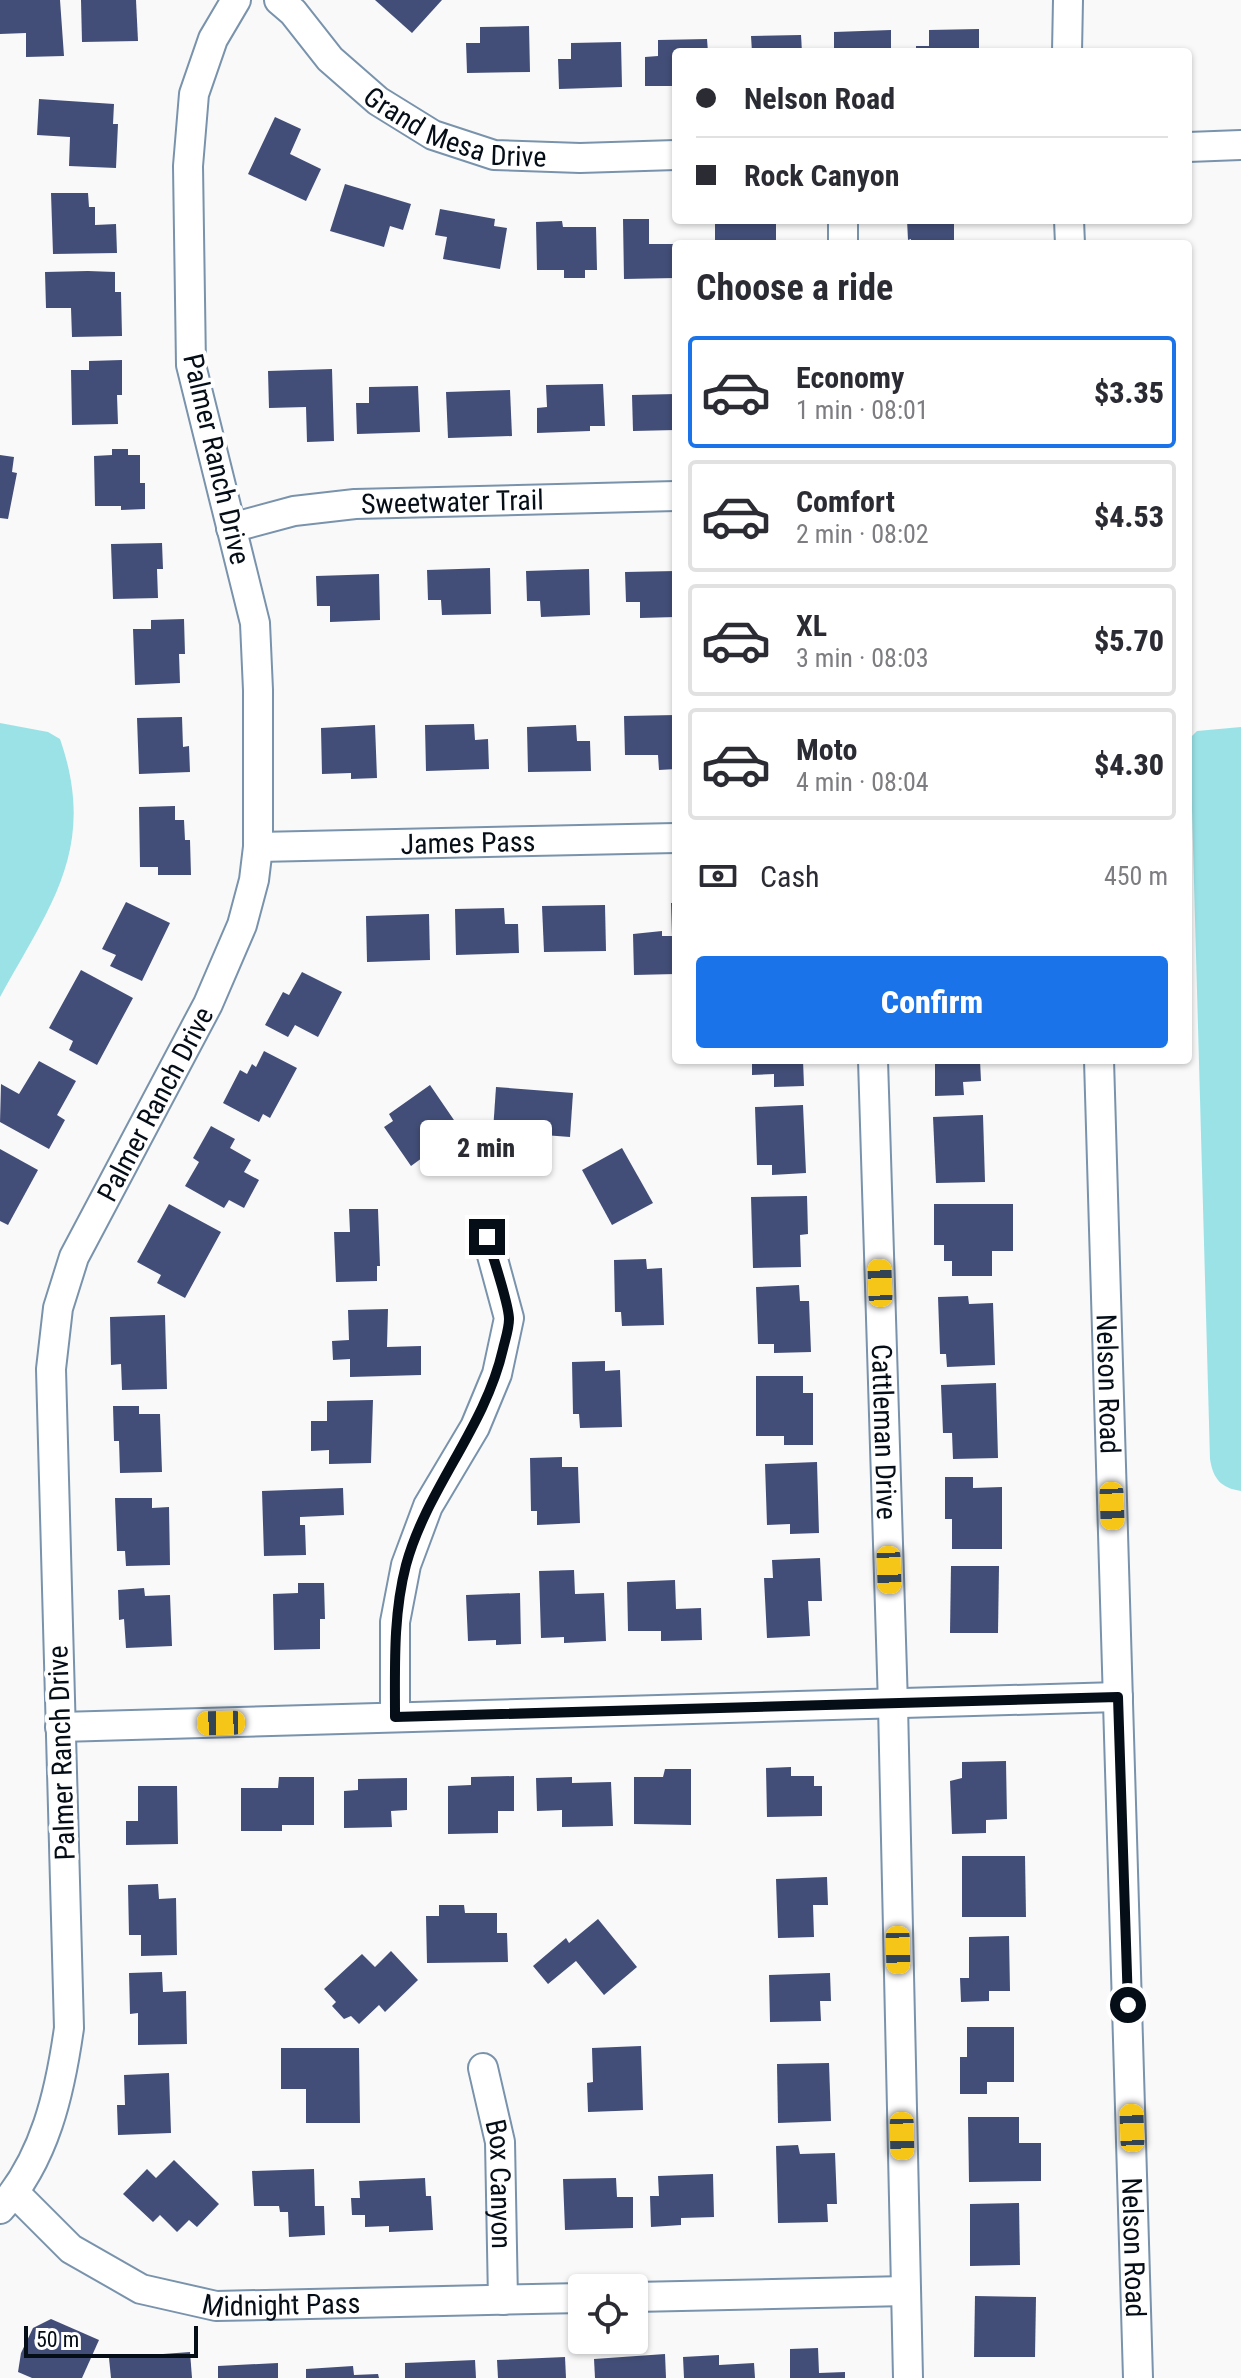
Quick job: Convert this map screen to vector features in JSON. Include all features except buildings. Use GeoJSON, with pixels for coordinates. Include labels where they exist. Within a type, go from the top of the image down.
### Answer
{"type":"FeatureCollection","features":[{"type":"Feature","properties":{"kind":"street","name":"Palmer Ranch Drive"},"geometry":{"type":"LineString","coordinates":[[7,2201],[40,2145],[60,2089],[69,2028],[51,1369],[58,1308],[74,1257],[208,1004],[242,925],[254,880],[258,847],[255,623],[191,365],[188,166],[194,94],[213,39],[236,0]]}},
{"type":"Feature","properties":{"kind":"street","name":"Grand Mesa Drive"},"geometry":{"type":"LineString","coordinates":[[279,0],[293,12],[330,59],[378,101],[433,135],[494,155],[580,158],[672,155]]}},
{"type":"Feature","properties":{"kind":"street"},"geometry":{"type":"LineString","coordinates":[[1067,48],[1068,0]]}},
{"type":"Feature","properties":{"kind":"street"},"geometry":{"type":"LineString","coordinates":[[1192,147],[1241,145]]}},
{"type":"Feature","properties":{"kind":"street","name":"Sweetwater Trail"},"geometry":{"type":"LineString","coordinates":[[231,528],[294,511],[355,504],[672,496]]}},
{"type":"Feature","properties":{"kind":"street","name":"James Pass"},"geometry":{"type":"LineString","coordinates":[[258,847],[672,838]]}},
{"type":"Feature","properties":{"kind":"street","name":"Cattleman Drive"},"geometry":{"type":"LineString","coordinates":[[873,1064],[893,1705],[908,2378]]}},
{"type":"Feature","properties":{"kind":"street","name":"Nelson Road"},"geometry":{"type":"LineString","coordinates":[[1099,1064],[1138,2378]]}},
{"type":"Feature","properties":{"kind":"street"},"geometry":{"type":"LineString","coordinates":[[395,1717],[395,1622],[406,1565],[428,1506],[475,1427],[497,1374],[509,1318],[487,1237]]}},
{"type":"Feature","properties":{"kind":"street"},"geometry":{"type":"LineString","coordinates":[[60,1727],[1118,1697]]}},
{"type":"Feature","properties":{"kind":"street","name":"Box Canyon"},"geometry":{"type":"LineString","coordinates":[[483,2068],[500,2142],[503,2300]]}},
{"type":"Feature","properties":{"kind":"street","name":"Midnight Pass"},"geometry":{"type":"LineString","coordinates":[[7,2201],[71,2249],[141,2289],[216,2306],[568,2298]]}},
{"type":"Feature","properties":{"kind":"street"},"geometry":{"type":"LineString","coordinates":[[648,2297],[906,2291]]}},
{"type":"Feature","properties":{"kind":"water"},"geometry":{"type":"Polygon","coordinates":[[[0,723],[48,732],[60,739],[70,778],[74,812],[71,845],[63,875],[36,934],[0,997],[0,723]]]}},
{"type":"Feature","properties":{"kind":"water"},"geometry":{"type":"Polygon","coordinates":[[[1241,727],[1241,1491],[1228,1488],[1219,1481],[1210,1459],[1192,810],[1192,736],[1197,731],[1241,727]]]}},
{"type":"Feature","properties":{"kind":"route"},"geometry":{"type":"LineString","coordinates":[[487,1237],[509,1318],[497,1374],[475,1427],[428,1506],[406,1565],[395,1622],[395,1717],[1118,1697],[1128,2005]]}}]}
